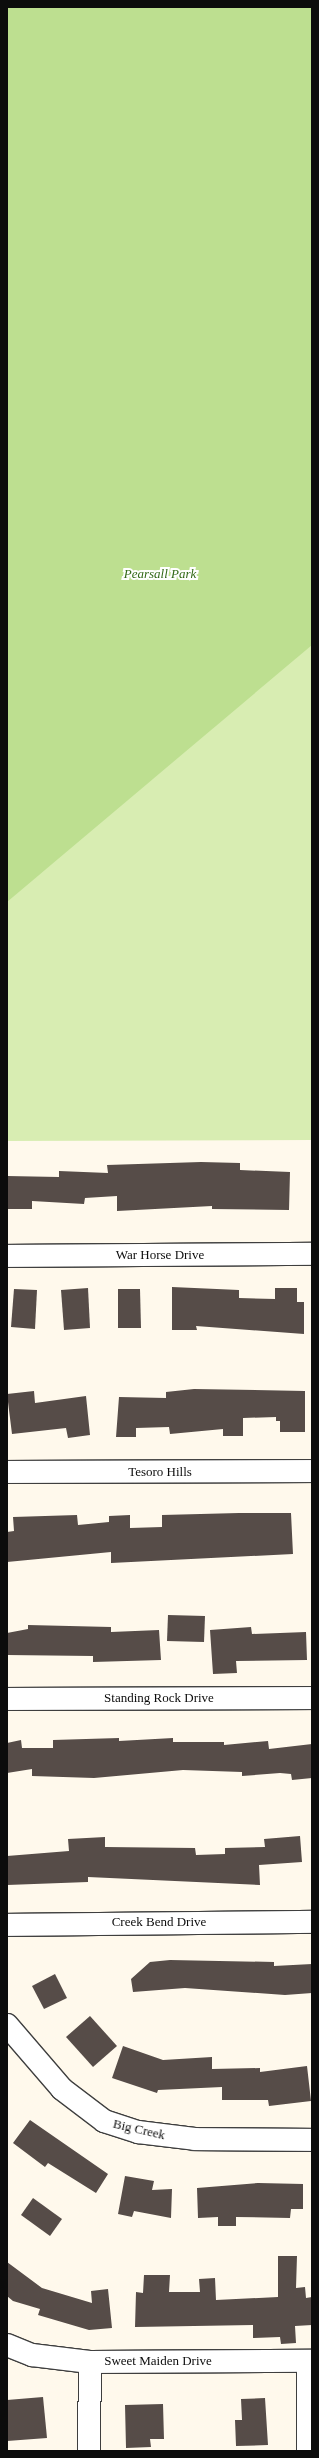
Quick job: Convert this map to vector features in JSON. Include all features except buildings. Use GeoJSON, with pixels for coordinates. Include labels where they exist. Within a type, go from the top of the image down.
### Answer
{"type":"FeatureCollection","features":[{"type":"Feature","properties":{"kind":"street","name":"War Horse Drive"},"geometry":{"type":"LineString","coordinates":[[7,1256],[312,1254]]}},
{"type":"Feature","properties":{"kind":"street","name":"Tesoro Hills"},"geometry":{"type":"LineString","coordinates":[[7,1472],[312,1471]]}},
{"type":"Feature","properties":{"kind":"street","name":"Standing Rock Drive"},"geometry":{"type":"LineString","coordinates":[[7,1699],[312,1698]]}},
{"type":"Feature","properties":{"kind":"street","name":"Creek Bend Drive"},"geometry":{"type":"LineString","coordinates":[[7,1925],[312,1922]]}},
{"type":"Feature","properties":{"kind":"street","name":"Big Creek"},"geometry":{"type":"LineString","coordinates":[[7,2025],[62,2088],[104,2121],[146,2134],[195,2140],[312,2140]]}},
{"type":"Feature","properties":{"kind":"street","name":"Sweet Maiden Drive"},"geometry":{"type":"LineString","coordinates":[[7,2345],[32,2355],[90,2362],[310,2361]]}},
{"type":"Feature","properties":{"kind":"street"},"geometry":{"type":"LineString","coordinates":[[308,2451],[310,2361]]}},
{"type":"Feature","properties":{"kind":"street"},"geometry":{"type":"LineString","coordinates":[[90,2362],[90,2451]]}},
{"type":"Feature","properties":{"kind":"green space","name":"Pearsall Park"},"geometry":{"type":"Polygon","coordinates":[[[7,7],[312,7],[312,1140],[7,1141],[7,7]]]}},
{"type":"Feature","properties":{"kind":"green space","name":"Pearsall Park"},"geometry":{"type":"Polygon","coordinates":[[[7,7],[312,7],[312,645],[7,902],[7,7]]]}}]}
